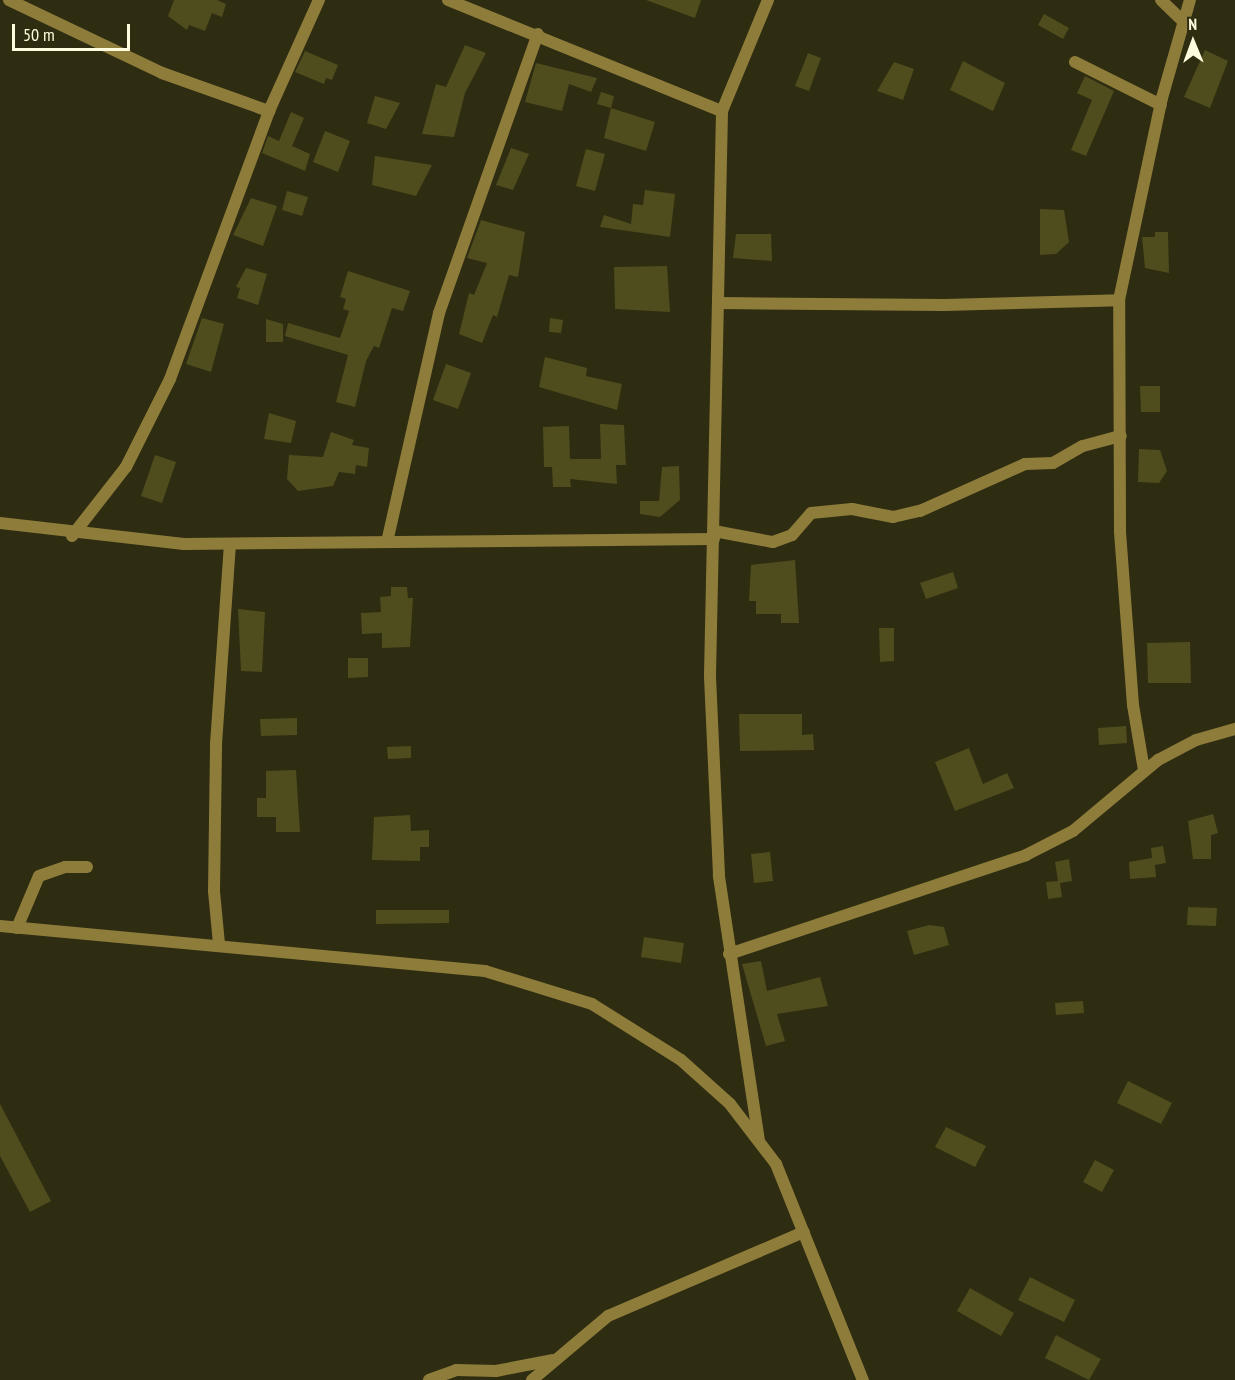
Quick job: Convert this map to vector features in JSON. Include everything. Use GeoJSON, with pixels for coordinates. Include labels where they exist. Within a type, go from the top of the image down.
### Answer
{"type":"FeatureCollection","features":[{"type":"Feature","properties":{"kind":"street"},"geometry":{"type":"LineString","coordinates":[[9,0],[162,73],[269,111]]}},
{"type":"Feature","properties":{"kind":"street"},"geometry":{"type":"LineString","coordinates":[[72,536],[126,468],[170,380],[269,111],[319,0]]}},
{"type":"Feature","properties":{"kind":"street"},"geometry":{"type":"LineString","coordinates":[[448,0],[538,34],[722,111]]}},
{"type":"Feature","properties":{"kind":"street"},"geometry":{"type":"LineString","coordinates":[[759,1141],[729,954],[719,875],[710,675],[722,111],[768,0]]}},
{"type":"Feature","properties":{"kind":"street"},"geometry":{"type":"LineString","coordinates":[[1161,0],[1182,20]]}},
{"type":"Feature","properties":{"kind":"street"},"geometry":{"type":"LineString","coordinates":[[1144,770],[1133,705],[1120,531],[1119,300],[1161,105],[1182,20],[1190,0]]}},
{"type":"Feature","properties":{"kind":"street"},"geometry":{"type":"LineString","coordinates":[[387,542],[439,313],[538,34]]}},
{"type":"Feature","properties":{"kind":"street"},"geometry":{"type":"LineString","coordinates":[[1075,62],[1161,105]]}},
{"type":"Feature","properties":{"kind":"street"},"geometry":{"type":"LineString","coordinates":[[718,303],[945,305],[1119,300]]}},
{"type":"Feature","properties":{"kind":"street"},"geometry":{"type":"LineString","coordinates":[[0,523],[72,536],[230,544],[714,535],[773,542],[792,535],[811,513],[852,509],[893,517],[920,512],[1025,464],[1053,463],[1083,446],[1120,436]]}},
{"type":"Feature","properties":{"kind":"street"},"geometry":{"type":"LineString","coordinates":[[219,944],[214,891],[216,744],[230,544]]}},
{"type":"Feature","properties":{"kind":"street"},"geometry":{"type":"LineString","coordinates":[[729,954],[1026,855],[1073,831],[1144,770],[1196,740],[1235,729]]}},
{"type":"Feature","properties":{"kind":"street"},"geometry":{"type":"LineString","coordinates":[[17,928],[39,876],[64,867],[87,867]]}},
{"type":"Feature","properties":{"kind":"street"},"geometry":{"type":"LineString","coordinates":[[0,926],[219,944],[485,971],[567,993],[681,1060],[730,1104],[759,1141],[776,1164],[863,1380]]}},
{"type":"Feature","properties":{"kind":"street"},"geometry":{"type":"LineString","coordinates":[[532,1380],[552,1360],[608,1316],[804,1232]]}},
{"type":"Feature","properties":{"kind":"street"},"geometry":{"type":"LineString","coordinates":[[429,1380],[456,1370],[496,1371],[552,1360]]}},
{"type":"Feature","properties":{"kind":"building"},"geometry":{"type":"Polygon","coordinates":[[[174,0],[217,0],[226,4],[222,17],[212,13],[205,31],[189,25],[187,30],[168,16],[174,0]]]}},
{"type":"Feature","properties":{"kind":"building"},"geometry":{"type":"Polygon","coordinates":[[[646,0],[701,0],[695,18],[646,0]]]}},
{"type":"Feature","properties":{"kind":"building"},"geometry":{"type":"Polygon","coordinates":[[[1044,14],[1069,28],[1063,39],[1038,25],[1044,14]]]}},
{"type":"Feature","properties":{"kind":"building"},"geometry":{"type":"Polygon","coordinates":[[[465,45],[486,53],[465,93],[454,137],[422,134],[436,84],[446,87],[465,45]]]}},
{"type":"Feature","properties":{"kind":"building"},"geometry":{"type":"Polygon","coordinates":[[[1205,50],[1228,61],[1210,108],[1184,97],[1205,50]]]}},
{"type":"Feature","properties":{"kind":"building"},"geometry":{"type":"Polygon","coordinates":[[[305,51],[338,65],[332,80],[326,78],[324,84],[295,72],[305,51]]]}},
{"type":"Feature","properties":{"kind":"building"},"geometry":{"type":"Polygon","coordinates":[[[808,53],[821,58],[809,91],[795,86],[808,53]]]}},
{"type":"Feature","properties":{"kind":"building"},"geometry":{"type":"Polygon","coordinates":[[[963,61],[1005,83],[993,111],[950,90],[963,61]]]}},
{"type":"Feature","properties":{"kind":"building"},"geometry":{"type":"Polygon","coordinates":[[[894,62],[914,69],[903,100],[877,91],[894,62]]]}},
{"type":"Feature","properties":{"kind":"building"},"geometry":{"type":"Polygon","coordinates":[[[536,63],[597,78],[591,92],[569,84],[562,111],[525,102],[536,63]]]}},
{"type":"Feature","properties":{"kind":"building"},"geometry":{"type":"Polygon","coordinates":[[[1085,76],[1114,91],[1086,156],[1071,150],[1092,100],[1077,93],[1085,76]]]}},
{"type":"Feature","properties":{"kind":"building"},"geometry":{"type":"Polygon","coordinates":[[[601,92],[614,96],[611,108],[597,104],[601,92]]]}},
{"type":"Feature","properties":{"kind":"building"},"geometry":{"type":"Polygon","coordinates":[[[375,96],[400,103],[386,129],[367,123],[375,96]]]}},
{"type":"Feature","properties":{"kind":"building"},"geometry":{"type":"Polygon","coordinates":[[[611,108],[655,122],[646,151],[604,138],[611,108]]]}},
{"type":"Feature","properties":{"kind":"building"},"geometry":{"type":"Polygon","coordinates":[[[291,112],[304,118],[292,146],[310,154],[305,171],[262,153],[268,136],[279,141],[291,112]]]}},
{"type":"Feature","properties":{"kind":"building"},"geometry":{"type":"Polygon","coordinates":[[[325,131],[350,141],[338,172],[313,162],[325,131]]]}},
{"type":"Feature","properties":{"kind":"building"},"geometry":{"type":"Polygon","coordinates":[[[511,148],[529,154],[513,190],[496,185],[511,148]]]}},
{"type":"Feature","properties":{"kind":"building"},"geometry":{"type":"Polygon","coordinates":[[[586,149],[605,154],[595,191],[576,186],[586,149]]]}},
{"type":"Feature","properties":{"kind":"building"},"geometry":{"type":"Polygon","coordinates":[[[375,156],[432,165],[416,196],[372,185],[375,156]]]}},
{"type":"Feature","properties":{"kind":"building"},"geometry":{"type":"Polygon","coordinates":[[[645,190],[675,194],[670,237],[600,227],[604,215],[631,224],[633,204],[643,205],[645,190]]]}},
{"type":"Feature","properties":{"kind":"building"},"geometry":{"type":"Polygon","coordinates":[[[287,191],[308,197],[302,216],[282,210],[287,191]]]}},
{"type":"Feature","properties":{"kind":"building"},"geometry":{"type":"Polygon","coordinates":[[[251,198],[277,206],[263,246],[233,235],[251,198]]]}},
{"type":"Feature","properties":{"kind":"building"},"geometry":{"type":"Polygon","coordinates":[[[1040,209],[1064,210],[1069,242],[1056,254],[1040,255],[1040,209]]]}},
{"type":"Feature","properties":{"kind":"building"},"geometry":{"type":"Polygon","coordinates":[[[481,220],[525,232],[518,277],[509,275],[497,317],[493,315],[482,343],[459,334],[469,293],[474,295],[487,263],[467,258],[481,220]]]}},
{"type":"Feature","properties":{"kind":"building"},"geometry":{"type":"Polygon","coordinates":[[[1155,232],[1168,232],[1169,273],[1145,268],[1142,237],[1155,237],[1155,232]]]}},
{"type":"Feature","properties":{"kind":"building"},"geometry":{"type":"Polygon","coordinates":[[[736,234],[771,234],[772,261],[733,258],[736,234]]]}},
{"type":"Feature","properties":{"kind":"building"},"geometry":{"type":"Polygon","coordinates":[[[667,266],[670,312],[615,309],[614,267],[667,266]]]}},
{"type":"Feature","properties":{"kind":"building"},"geometry":{"type":"Polygon","coordinates":[[[246,268],[267,274],[258,305],[237,298],[240,288],[236,287],[246,268]]]}},
{"type":"Feature","properties":{"kind":"building"},"geometry":{"type":"Polygon","coordinates":[[[348,271],[410,291],[403,311],[392,308],[379,348],[374,346],[366,361],[355,407],[336,402],[348,355],[285,336],[288,323],[340,338],[349,311],[343,309],[346,299],[340,297],[348,271]]]}},
{"type":"Feature","properties":{"kind":"building"},"geometry":{"type":"Polygon","coordinates":[[[202,318],[224,324],[211,372],[186,364],[202,318]]]}},
{"type":"Feature","properties":{"kind":"building"},"geometry":{"type":"Polygon","coordinates":[[[550,318],[563,320],[561,333],[549,332],[550,318]]]}},
{"type":"Feature","properties":{"kind":"building"},"geometry":{"type":"Polygon","coordinates":[[[266,319],[283,324],[283,342],[266,342],[266,319]]]}},
{"type":"Feature","properties":{"kind":"building"},"geometry":{"type":"Polygon","coordinates":[[[545,357],[587,368],[586,376],[622,384],[617,410],[539,387],[545,357]]]}},
{"type":"Feature","properties":{"kind":"building"},"geometry":{"type":"Polygon","coordinates":[[[446,364],[471,373],[458,409],[433,400],[446,364]]]}},
{"type":"Feature","properties":{"kind":"building"},"geometry":{"type":"Polygon","coordinates":[[[1140,386],[1160,386],[1160,412],[1141,412],[1140,386]]]}},
{"type":"Feature","properties":{"kind":"building"},"geometry":{"type":"Polygon","coordinates":[[[269,413],[296,421],[291,443],[264,439],[269,413]]]}},
{"type":"Feature","properties":{"kind":"building"},"geometry":{"type":"Polygon","coordinates":[[[600,424],[624,425],[626,465],[616,465],[617,484],[570,479],[571,487],[553,487],[552,467],[544,467],[543,427],[569,426],[570,459],[601,459],[600,424]]]}},
{"type":"Feature","properties":{"kind":"building"},"geometry":{"type":"Polygon","coordinates":[[[331,432],[354,440],[352,445],[369,448],[367,467],[356,465],[355,474],[339,472],[333,486],[298,491],[287,479],[289,455],[323,457],[331,432]]]}},
{"type":"Feature","properties":{"kind":"building"},"geometry":{"type":"Polygon","coordinates":[[[1139,449],[1160,450],[1167,471],[1159,483],[1138,482],[1139,449]]]}},
{"type":"Feature","properties":{"kind":"building"},"geometry":{"type":"Polygon","coordinates":[[[155,455],[176,462],[162,503],[141,496],[155,455]]]}},
{"type":"Feature","properties":{"kind":"building"},"geometry":{"type":"Polygon","coordinates":[[[679,466],[680,500],[660,517],[640,514],[640,501],[659,501],[662,467],[679,466]]]}},
{"type":"Feature","properties":{"kind":"building"},"geometry":{"type":"Polygon","coordinates":[[[795,560],[799,623],[781,623],[781,614],[756,614],[756,601],[749,601],[751,565],[795,560]]]}},
{"type":"Feature","properties":{"kind":"building"},"geometry":{"type":"Polygon","coordinates":[[[953,572],[958,588],[926,599],[920,583],[953,572]]]}},
{"type":"Feature","properties":{"kind":"building"},"geometry":{"type":"Polygon","coordinates":[[[391,587],[407,587],[408,598],[413,598],[410,647],[382,648],[382,633],[362,634],[361,613],[381,612],[380,597],[391,596],[391,587]]]}},
{"type":"Feature","properties":{"kind":"building"},"geometry":{"type":"Polygon","coordinates":[[[238,609],[265,612],[262,672],[241,671],[238,609]]]}},
{"type":"Feature","properties":{"kind":"building"},"geometry":{"type":"Polygon","coordinates":[[[879,628],[894,628],[894,661],[880,662],[879,628]]]}},
{"type":"Feature","properties":{"kind":"building"},"geometry":{"type":"Polygon","coordinates":[[[1190,642],[1191,683],[1148,683],[1147,643],[1190,642]]]}},
{"type":"Feature","properties":{"kind":"building"},"geometry":{"type":"Polygon","coordinates":[[[348,658],[368,658],[368,677],[348,678],[348,658]]]}},
{"type":"Feature","properties":{"kind":"building"},"geometry":{"type":"Polygon","coordinates":[[[739,714],[802,714],[802,735],[813,734],[814,750],[740,751],[739,714]]]}},
{"type":"Feature","properties":{"kind":"building"},"geometry":{"type":"Polygon","coordinates":[[[297,718],[297,735],[261,736],[260,719],[297,718]]]}},
{"type":"Feature","properties":{"kind":"building"},"geometry":{"type":"Polygon","coordinates":[[[1126,726],[1127,743],[1099,745],[1098,728],[1126,726]]]}},
{"type":"Feature","properties":{"kind":"building"},"geometry":{"type":"Polygon","coordinates":[[[411,746],[411,758],[388,759],[387,747],[411,746]]]}},
{"type":"Feature","properties":{"kind":"building"},"geometry":{"type":"Polygon","coordinates":[[[969,748],[983,784],[1007,773],[1014,788],[955,811],[935,762],[969,748]]]}},
{"type":"Feature","properties":{"kind":"building"},"geometry":{"type":"Polygon","coordinates":[[[296,770],[300,832],[276,832],[276,817],[257,817],[257,798],[266,798],[266,771],[296,770]]]}},
{"type":"Feature","properties":{"kind":"building"},"geometry":{"type":"Polygon","coordinates":[[[1213,814],[1218,833],[1211,835],[1211,859],[1193,859],[1188,821],[1213,814]]]}},
{"type":"Feature","properties":{"kind":"building"},"geometry":{"type":"Polygon","coordinates":[[[410,815],[411,831],[429,830],[429,847],[420,847],[420,861],[372,860],[374,817],[410,815]]]}},
{"type":"Feature","properties":{"kind":"building"},"geometry":{"type":"Polygon","coordinates":[[[1163,846],[1166,863],[1155,865],[1156,877],[1130,879],[1129,862],[1152,858],[1151,848],[1163,846]]]}},
{"type":"Feature","properties":{"kind":"building"},"geometry":{"type":"Polygon","coordinates":[[[770,852],[773,881],[754,883],[751,854],[770,852]]]}},
{"type":"Feature","properties":{"kind":"building"},"geometry":{"type":"Polygon","coordinates":[[[1069,859],[1072,881],[1060,883],[1062,897],[1048,899],[1046,882],[1058,881],[1055,862],[1069,859]]]}},
{"type":"Feature","properties":{"kind":"building"},"geometry":{"type":"Polygon","coordinates":[[[1188,907],[1217,908],[1216,926],[1187,925],[1188,907]]]}},
{"type":"Feature","properties":{"kind":"building"},"geometry":{"type":"Polygon","coordinates":[[[376,910],[449,910],[449,923],[376,924],[376,910]]]}},
{"type":"Feature","properties":{"kind":"building"},"geometry":{"type":"Polygon","coordinates":[[[929,925],[944,927],[949,945],[914,955],[907,931],[929,925]]]}},
{"type":"Feature","properties":{"kind":"building"},"geometry":{"type":"Polygon","coordinates":[[[644,937],[684,943],[681,963],[641,957],[644,937]]]}},
{"type":"Feature","properties":{"kind":"building"},"geometry":{"type":"Polygon","coordinates":[[[761,961],[767,991],[820,977],[828,1006],[777,1014],[785,1041],[766,1046],[742,964],[761,961]]]}},
{"type":"Feature","properties":{"kind":"building"},"geometry":{"type":"Polygon","coordinates":[[[1083,1001],[1084,1013],[1056,1015],[1055,1003],[1083,1001]]]}},
{"type":"Feature","properties":{"kind":"building"},"geometry":{"type":"Polygon","coordinates":[[[1128,1081],[1172,1103],[1161,1124],[1117,1103],[1128,1081]]]}},
{"type":"Feature","properties":{"kind":"building"},"geometry":{"type":"Polygon","coordinates":[[[0,1104],[51,1201],[30,1212],[0,1156],[0,1104]]]}},
{"type":"Feature","properties":{"kind":"building"},"geometry":{"type":"Polygon","coordinates":[[[946,1127],[986,1146],[975,1167],[935,1147],[946,1127]]]}},
{"type":"Feature","properties":{"kind":"building"},"geometry":{"type":"Polygon","coordinates":[[[1095,1160],[1114,1170],[1102,1192],[1083,1182],[1095,1160]]]}},
{"type":"Feature","properties":{"kind":"building"},"geometry":{"type":"Polygon","coordinates":[[[1030,1277],[1075,1300],[1064,1322],[1018,1300],[1030,1277]]]}},
{"type":"Feature","properties":{"kind":"building"},"geometry":{"type":"Polygon","coordinates":[[[970,1288],[1014,1313],[1001,1336],[957,1311],[970,1288]]]}},
{"type":"Feature","properties":{"kind":"building"},"geometry":{"type":"Polygon","coordinates":[[[1056,1335],[1101,1359],[1089,1380],[1045,1358],[1056,1335]]]}}]}
